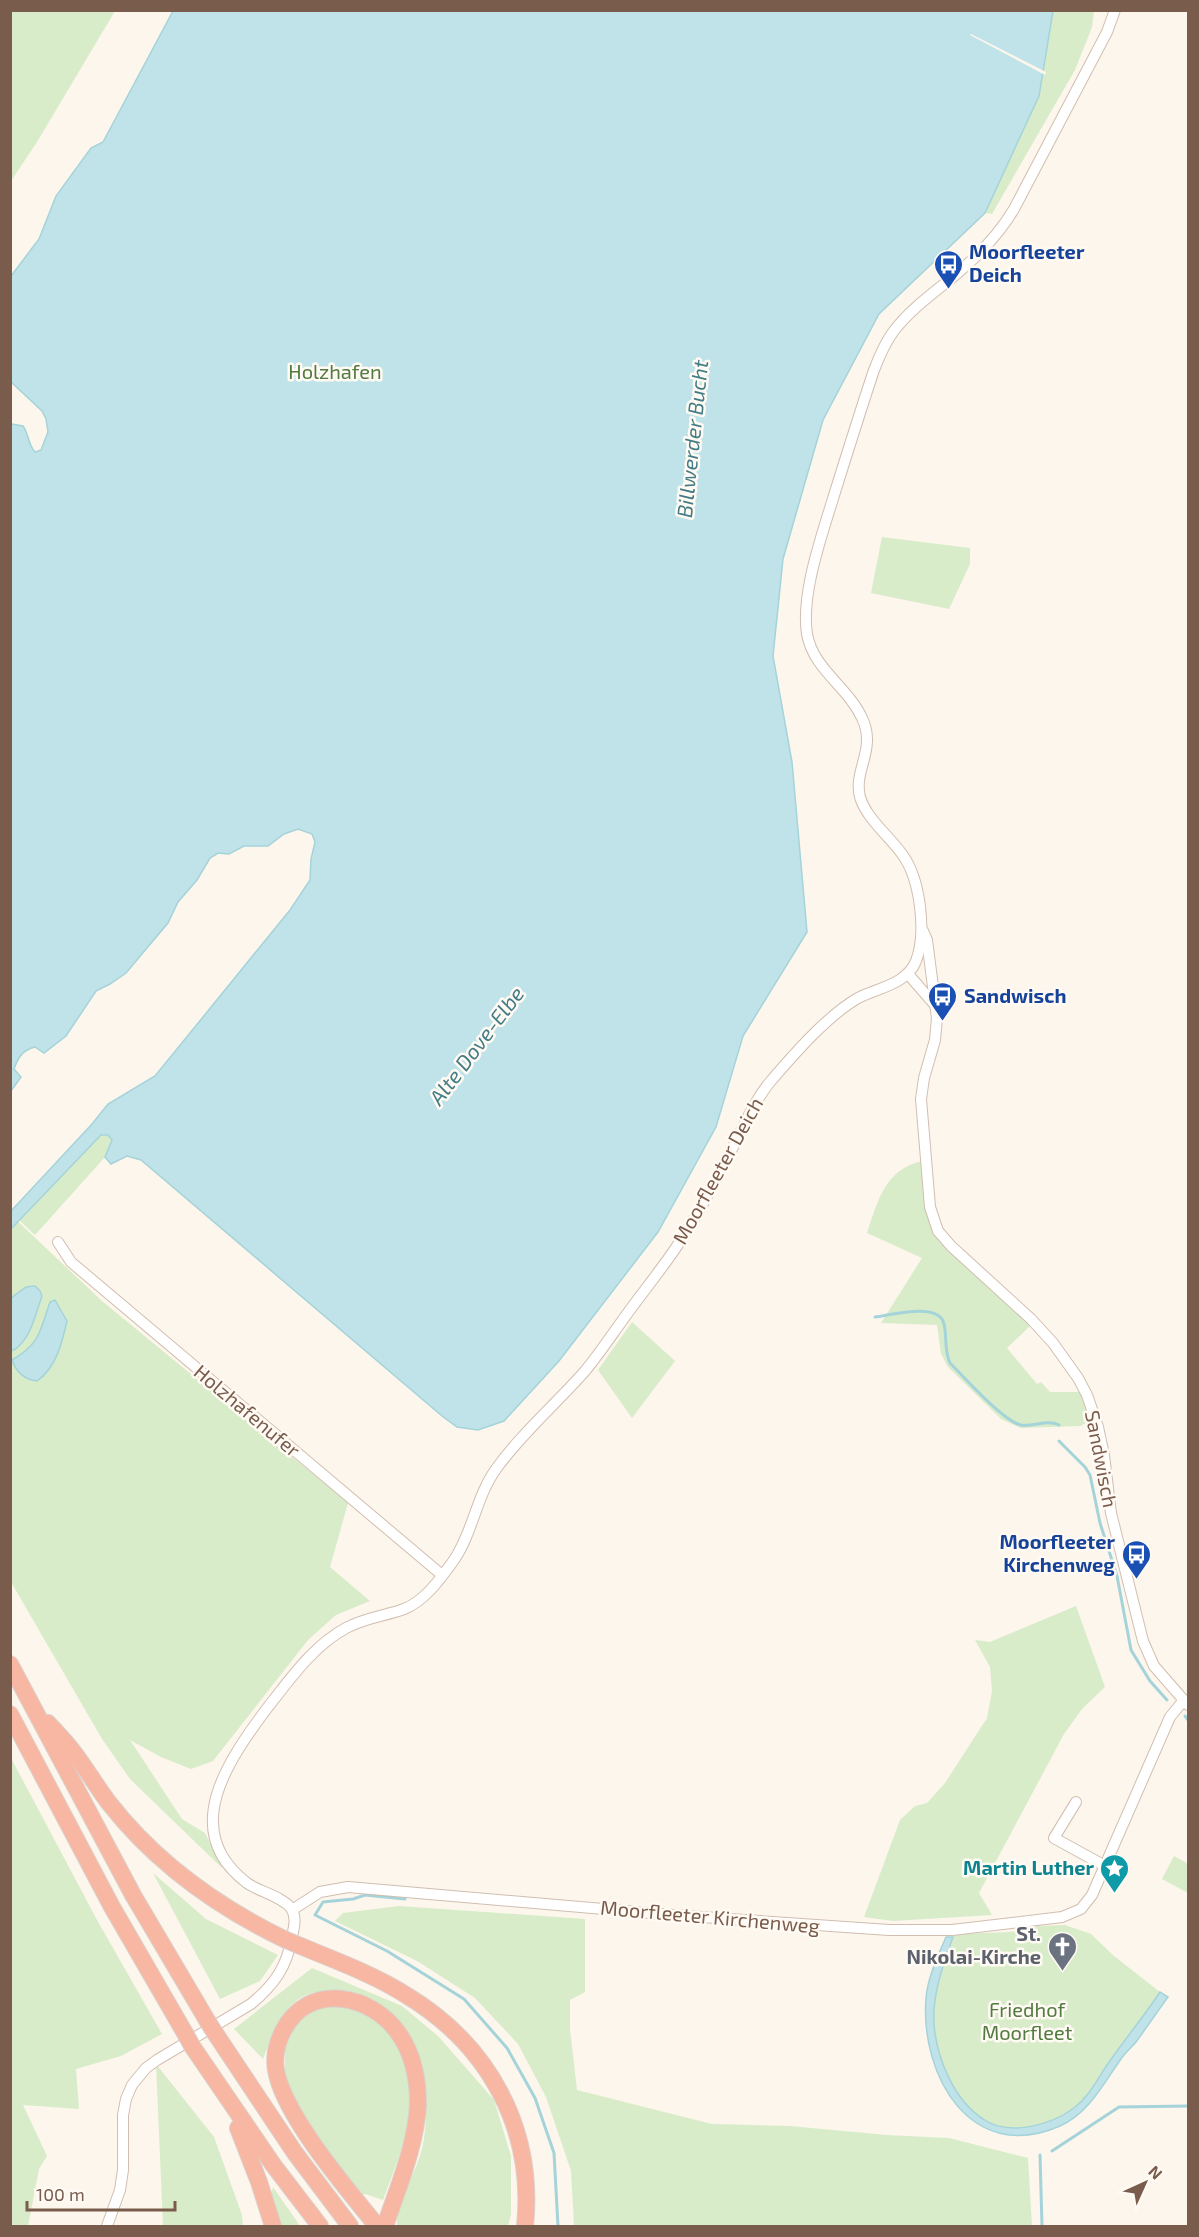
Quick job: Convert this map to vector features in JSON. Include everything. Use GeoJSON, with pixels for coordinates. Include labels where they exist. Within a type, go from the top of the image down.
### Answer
{"type":"FeatureCollection","features":[{"type":"Feature","properties":{"kind":"highway"},"geometry":{"type":"LineString","coordinates":[[10,1664],[133,1894],[212,2027],[282,2134],[350,2226]]}},
{"type":"Feature","properties":{"kind":"highway"},"geometry":{"type":"LineString","coordinates":[[28,1699],[75,1755],[108,1802],[144,1842],[179,1875],[249,1921],[291,1942],[369,1975],[407,1995],[442,2019],[470,2046],[491,2075],[513,2121],[522,2152],[526,2182],[525,2226]]}},
{"type":"Feature","properties":{"kind":"highway"},"geometry":{"type":"LineString","coordinates":[[10,1714],[112,1907],[189,2041],[221,2091],[320,2226]]}},
{"type":"Feature","properties":{"kind":"highway"},"geometry":{"type":"LineString","coordinates":[[339,1998],[352,2000],[375,2011],[399,2034],[413,2064],[417,2083],[417,2118],[407,2160],[383,2225],[337,2175],[295,2114],[276,2074],[275,2058],[279,2040],[286,2026],[296,2014],[317,2001],[339,1998]]}},
{"type":"Feature","properties":{"kind":"highway"},"geometry":{"type":"LineString","coordinates":[[221,2091],[244,2142],[273,2226]]}},
{"type":"Feature","properties":{"kind":"street"},"geometry":{"type":"LineString","coordinates":[[936,1005],[908,974],[918,957],[921,925],[918,892],[912,870],[903,854],[869,812],[860,796],[859,784],[868,744],[865,722],[858,709],[819,661],[809,642],[807,622],[814,566],[859,416],[874,370],[887,341],[916,306],[950,279],[1000,233],[1107,32],[1115,10]]}},
{"type":"Feature","properties":{"kind":"street","name":"Sandwisch"},"geometry":{"type":"LineString","coordinates":[[921,925],[927,940],[937,1018],[935,1040],[924,1078],[921,1099],[933,1219],[938,1232],[951,1246],[1031,1319],[1053,1343],[1087,1395],[1098,1427],[1112,1513],[1143,1641],[1154,1666],[1186,1703]]}},
{"type":"Feature","properties":{"kind":"street","name":"Moorfleeter Deich"},"geometry":{"type":"LineString","coordinates":[[292,1910],[285,1903],[249,1885],[225,1859],[217,1842],[213,1811],[231,1758],[289,1680],[326,1642],[340,1631],[362,1621],[407,1607],[428,1592],[455,1558],[466,1538],[481,1495],[498,1466],[510,1450],[588,1368],[675,1249],[706,1199],[766,1087],[845,1007],[893,984],[908,974]]}},
{"type":"Feature","properties":{"kind":"street","name":"Holzhafenufer"},"geometry":{"type":"LineString","coordinates":[[58,1242],[71,1262],[442,1575]]}},
{"type":"Feature","properties":{"kind":"street","name":"Moorfleeter Kirchenweg"},"geometry":{"type":"LineString","coordinates":[[292,1910],[320,1892],[348,1887],[673,1915],[890,1930],[952,1930],[1071,1914],[1081,1909],[1089,1900],[1170,1717],[1186,1703]]}},
{"type":"Feature","properties":{"kind":"street"},"geometry":{"type":"LineString","coordinates":[[1076,1802],[1054,1838],[1105,1866]]}},
{"type":"Feature","properties":{"kind":"street"},"geometry":{"type":"LineString","coordinates":[[106,2226],[120,2190],[123,2170],[123,2115],[132,2085],[146,2068],[251,2004],[265,1993],[284,1968],[290,1954],[295,1919],[292,1910]]}},
{"type":"Feature","properties":{"kind":"green space"},"geometry":{"type":"Polygon","coordinates":[[[10,11],[115,11],[37,142],[11,181],[10,11]]]}},
{"type":"Feature","properties":{"kind":"green space"},"geometry":{"type":"Polygon","coordinates":[[[1053,11],[1094,11],[1092,27],[1075,70],[992,214],[985,213],[1039,96],[1053,11]]]}},
{"type":"Feature","properties":{"kind":"green space"},"geometry":{"type":"Polygon","coordinates":[[[882,537],[970,548],[970,564],[949,609],[871,593],[882,537]]]}},
{"type":"Feature","properties":{"kind":"green space"},"geometry":{"type":"Polygon","coordinates":[[[101,1134],[109,1135],[112,1140],[105,1157],[35,1235],[19,1220],[101,1134]]]}},
{"type":"Feature","properties":{"kind":"green space"},"geometry":{"type":"Polygon","coordinates":[[[922,1161],[926,1207],[933,1234],[1030,1326],[1007,1348],[1037,1384],[1041,1382],[1050,1392],[1080,1392],[1089,1416],[1087,1422],[1081,1426],[1021,1428],[1001,1419],[948,1367],[941,1354],[937,1325],[881,1323],[922,1258],[867,1233],[884,1188],[899,1172],[909,1165],[922,1161]]]}},
{"type":"Feature","properties":{"kind":"green space"},"geometry":{"type":"Polygon","coordinates":[[[10,1214],[102,1301],[348,1503],[330,1567],[370,1601],[336,1615],[308,1640],[213,1761],[191,1769],[161,1757],[130,1740],[182,1819],[205,1833],[222,1868],[130,1779],[102,1739],[11,1582],[10,1214]]]}},
{"type":"Feature","properties":{"kind":"green space"},"geometry":{"type":"Polygon","coordinates":[[[632,1322],[675,1361],[632,1418],[598,1370],[632,1322]]]}},
{"type":"Feature","properties":{"kind":"green space"},"geometry":{"type":"Polygon","coordinates":[[[1076,1606],[1105,1687],[1082,1709],[1064,1734],[979,1893],[992,1915],[893,1921],[864,1917],[900,1820],[915,1806],[927,1803],[945,1783],[987,1718],[992,1691],[990,1667],[975,1640],[990,1642],[1076,1606]]]}},
{"type":"Feature","properties":{"kind":"green space"},"geometry":{"type":"Polygon","coordinates":[[[11,1758],[97,1920],[162,2034],[121,2056],[76,2069],[79,2109],[23,2105],[47,2156],[39,2169],[28,2226],[10,2226],[11,1758]]]}},
{"type":"Feature","properties":{"kind":"green space"},"geometry":{"type":"Polygon","coordinates":[[[1174,1856],[1188,1864],[1188,1893],[1162,1879],[1174,1856]]]}},
{"type":"Feature","properties":{"kind":"green space"},"geometry":{"type":"Polygon","coordinates":[[[153,1873],[206,1919],[278,1955],[260,1981],[220,1999],[153,1873]]]}},
{"type":"Feature","properties":{"kind":"green space"},"geometry":{"type":"Polygon","coordinates":[[[399,1906],[585,1919],[585,1992],[570,2000],[570,2029],[577,2090],[712,2124],[790,2126],[949,2138],[1028,2158],[1032,2226],[574,2226],[571,2171],[546,2097],[518,2044],[475,1998],[417,1961],[335,1921],[343,1913],[399,1906]]]}},
{"type":"Feature","properties":{"kind":"green space","name":"Friedhof Moorfleet"},"geometry":{"type":"Polygon","coordinates":[[[1065,1925],[1091,1934],[1114,1956],[1160,1992],[1087,2095],[1074,2108],[1054,2119],[1030,2127],[1017,2128],[993,2124],[973,2111],[956,2090],[943,2065],[936,2038],[934,2014],[936,1991],[953,1937],[955,1934],[1011,1932],[1037,1926],[1065,1925]]]}},
{"type":"Feature","properties":{"kind":"green space"},"geometry":{"type":"Polygon","coordinates":[[[312,1968],[402,2006],[439,2037],[494,2100],[511,2156],[511,2214],[508,2226],[397,2226],[403,2195],[417,2165],[423,2144],[426,2116],[424,2082],[410,2036],[401,2023],[382,2007],[360,1995],[326,1991],[312,1993],[301,1998],[284,2014],[272,2035],[263,2059],[234,2029],[312,1968]]]}},
{"type":"Feature","properties":{"kind":"green space"},"geometry":{"type":"Polygon","coordinates":[[[324,2004],[356,2008],[374,2018],[389,2033],[401,2053],[408,2074],[411,2095],[405,2137],[383,2200],[365,2194],[360,2196],[309,2127],[285,2081],[285,2041],[295,2022],[324,2004]]]}},
{"type":"Feature","properties":{"kind":"green space"},"geometry":{"type":"Polygon","coordinates":[[[156,2064],[214,2137],[242,2215],[243,2226],[163,2226],[156,2064]]]}},
{"type":"Feature","properties":{"kind":"green space"},"geometry":{"type":"Polygon","coordinates":[[[273,2187],[300,2226],[280,2226],[271,2195],[273,2187]]]}},
{"type":"Feature","properties":{"kind":"water"},"geometry":{"type":"Polygon","coordinates":[[[173,11],[1053,11],[1039,96],[985,213],[879,314],[823,420],[783,559],[773,656],[792,762],[807,932],[743,1036],[716,1127],[658,1232],[559,1361],[504,1421],[478,1430],[457,1427],[442,1416],[141,1160],[127,1156],[111,1164],[105,1157],[112,1140],[108,1135],[101,1135],[11,1229],[11,1211],[108,1104],[155,1076],[290,910],[310,880],[315,842],[312,834],[298,829],[284,834],[268,846],[244,846],[229,854],[218,853],[210,858],[197,880],[178,902],[168,923],[126,973],[96,991],[66,1036],[44,1053],[35,1047],[22,1055],[14,1069],[21,1077],[11,1091],[11,424],[23,426],[35,452],[41,450],[48,432],[42,411],[11,382],[11,276],[39,239],[56,196],[91,148],[103,142],[173,11]]]}},
{"type":"Feature","properties":{"kind":"water"},"geometry":{"type":"Polygon","coordinates":[[[35,1286],[42,1296],[32,1326],[25,1340],[11,1350],[11,1298],[26,1287],[35,1286]]]}},
{"type":"Feature","properties":{"kind":"water"},"geometry":{"type":"Polygon","coordinates":[[[55,1300],[67,1321],[63,1338],[54,1362],[44,1376],[37,1381],[29,1379],[22,1375],[12,1360],[34,1342],[50,1302],[55,1300]]]}},
{"type":"Feature","properties":{"kind":"water"},"geometry":{"type":"Polygon","coordinates":[[[946,1937],[953,1937],[939,1980],[934,2014],[939,2051],[949,2078],[964,2101],[983,2119],[993,2124],[1017,2128],[1030,2127],[1054,2119],[1074,2108],[1091,2091],[1107,2064],[1160,1992],[1168,1997],[1095,2097],[1079,2114],[1060,2126],[1028,2135],[1001,2133],[977,2123],[957,2106],[942,2083],[932,2056],[926,2027],[926,1998],[931,1974],[946,1937]]]}},
{"type":"Feature","properties":{"kind":"pier"},"geometry":{"type":"Polygon","coordinates":[[[970,35],[1046,72],[1045,75],[970,35]]]}},
{"type":"Feature","properties":{"kind":"waterway"},"geometry":{"type":"LineString","coordinates":[[875,1317],[922,1311],[938,1316],[943,1321],[950,1363],[995,1408],[1021,1425],[1050,1423],[1059,1425]]}},
{"type":"Feature","properties":{"kind":"waterway"},"geometry":{"type":"LineString","coordinates":[[1059,1441],[1090,1475],[1100,1523],[1117,1576],[1131,1650],[1150,1681],[1167,1700]]}},
{"type":"Feature","properties":{"kind":"waterway"},"geometry":{"type":"LineString","coordinates":[[1185,1716],[1188,1720]]}},
{"type":"Feature","properties":{"kind":"waterway"},"geometry":{"type":"LineString","coordinates":[[405,1899],[365,1895],[353,1899],[323,1902],[315,1915],[387,1951],[464,1999],[507,2048],[535,2098],[554,2153],[558,2226]]}},
{"type":"Feature","properties":{"kind":"waterway"},"geometry":{"type":"LineString","coordinates":[[1052,2151],[1119,2107],[1188,2106]]}},
{"type":"Feature","properties":{"kind":"waterway"},"geometry":{"type":"LineString","coordinates":[[1040,2155],[1042,2226]]}},
{"type":"Feature","properties":{"kind":"place","name":"Moorfleeter Deich"},"geometry":{"type":"Point","coordinates":[948,290]}},
{"type":"Feature","properties":{"kind":"place","name":"Sandwisch"},"geometry":{"type":"Point","coordinates":[943,1022]}},
{"type":"Feature","properties":{"kind":"place","name":"Moorfleeter Kirchenweg"},"geometry":{"type":"Point","coordinates":[1136,1580]}},
{"type":"Feature","properties":{"kind":"place","name":"Martin Luther"},"geometry":{"type":"Point","coordinates":[1115,1894]}},
{"type":"Feature","properties":{"kind":"place","name":"St. Nikolai-Kirche"},"geometry":{"type":"Point","coordinates":[1062,1972]}},
{"type":"Feature","properties":{"kind":"park label","name":"Holzhafen"},"geometry":{"type":"Point","coordinates":[335,372]}},
{"type":"Feature","properties":{"kind":"water label","name":"Billwerder Bucht"},"geometry":{"type":"Point","coordinates":[693,439]}},
{"type":"Feature","properties":{"kind":"water label","name":"Alte Dove-Elbe"},"geometry":{"type":"Point","coordinates":[477,1046]}}]}
